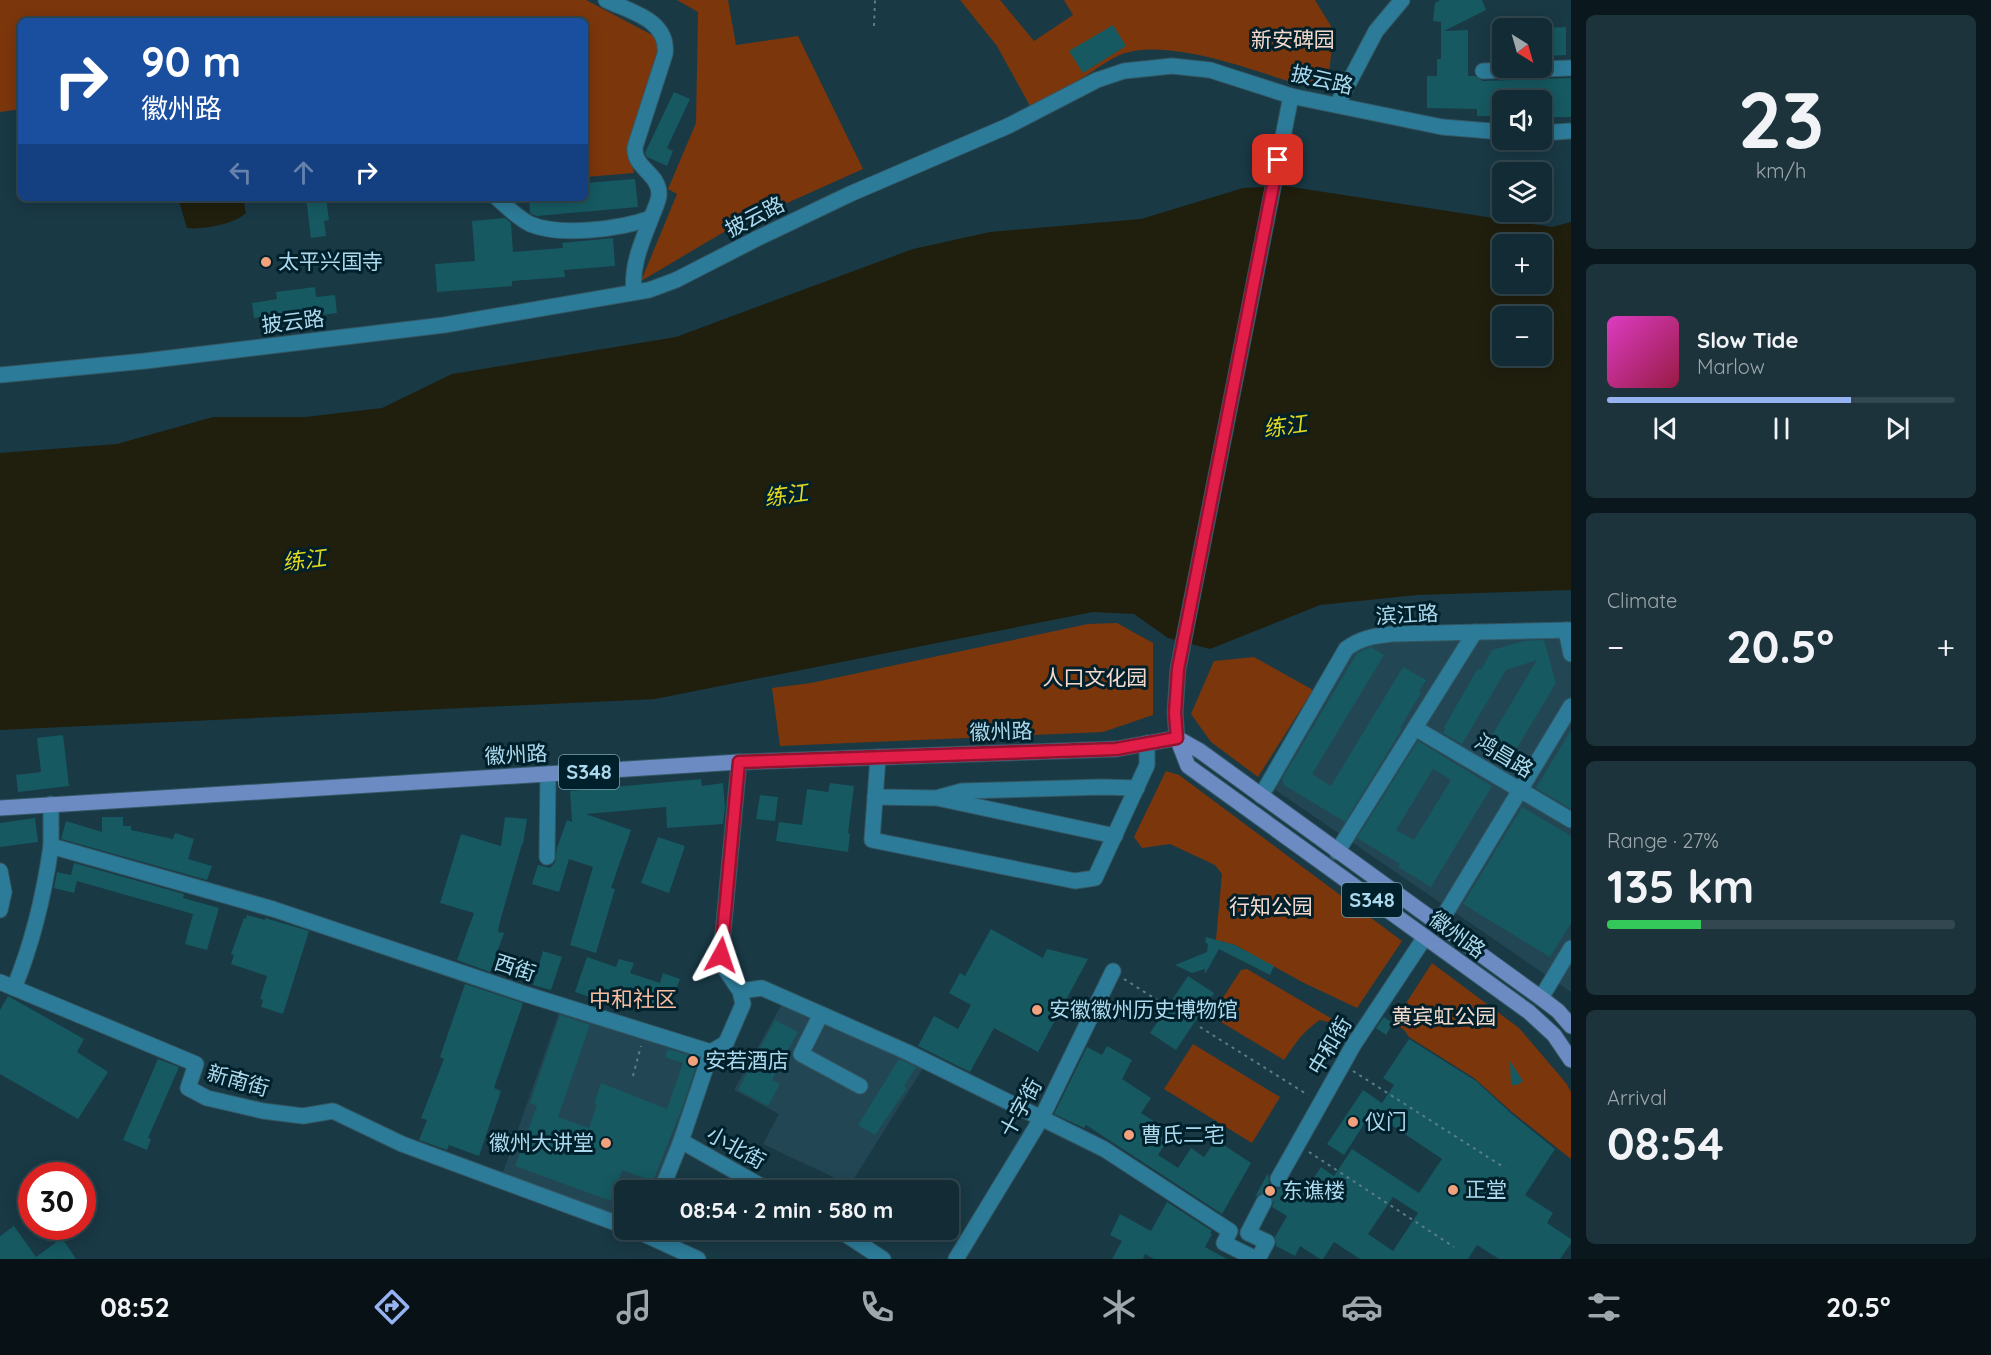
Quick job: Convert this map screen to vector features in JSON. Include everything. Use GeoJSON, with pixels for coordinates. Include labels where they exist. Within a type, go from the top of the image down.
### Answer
{"type":"FeatureCollection","features":[{"type":"Feature","properties":{"kind":"main road","name":"徽州路"},"geometry":{"type":"LineString","coordinates":[[1177,738],[1188,766],[1545,1025],[1570,1057]]}},
{"type":"Feature","properties":{"kind":"main road","name":"徽州路"},"geometry":{"type":"LineString","coordinates":[[0,808],[739,762],[1116,749],[1177,738],[1200,751],[1541,998],[1558,1011],[1571,1026]]}},
{"type":"Feature","properties":{"kind":"street"},"geometry":{"type":"LineString","coordinates":[[606,0],[655,24],[665,41],[665,54],[635,147],[638,162],[651,174],[659,191],[659,197],[635,260],[634,292]]}},
{"type":"Feature","properties":{"kind":"street"},"geometry":{"type":"LineString","coordinates":[[1336,105],[1377,31],[1402,0]]}},
{"type":"Feature","properties":{"kind":"street","name":"披云路"},"geometry":{"type":"LineString","coordinates":[[0,375],[156,360],[444,326],[634,292],[676,280],[850,194],[1008,126],[1110,75],[1153,67],[1191,67],[1210,70],[1291,96],[1442,126],[1492,131]]}},
{"type":"Feature","properties":{"kind":"street"},"geometry":{"type":"LineString","coordinates":[[1484,71],[1571,68]]}},
{"type":"Feature","properties":{"kind":"street"},"geometry":{"type":"LineString","coordinates":[[1177,738],[1175,713],[1178,669],[1291,96]]}},
{"type":"Feature","properties":{"kind":"street"},"geometry":{"type":"LineString","coordinates":[[1552,132],[1571,131]]}},
{"type":"Feature","properties":{"kind":"street"},"geometry":{"type":"LineString","coordinates":[[500,201],[524,220],[547,229],[609,229],[651,218]]}},
{"type":"Feature","properties":{"kind":"street"},"geometry":{"type":"LineString","coordinates":[[1568,630],[1571,654]]}},
{"type":"Feature","properties":{"kind":"street","name":"滨江路"},"geometry":{"type":"LineString","coordinates":[[1261,796],[1346,649],[1353,644],[1369,637],[1392,634],[1568,630]]}},
{"type":"Feature","properties":{"kind":"street"},"geometry":{"type":"LineString","coordinates":[[1337,852],[1475,632]]}},
{"type":"Feature","properties":{"kind":"street"},"geometry":{"type":"LineString","coordinates":[[1439,924],[1571,706]]}},
{"type":"Feature","properties":{"kind":"street","name":"鸿昌路"},"geometry":{"type":"LineString","coordinates":[[1415,728],[1571,820]]}},
{"type":"Feature","properties":{"kind":"street"},"geometry":{"type":"LineString","coordinates":[[878,757],[872,840],[1075,881],[1095,879],[1147,765],[1148,743]]}},
{"type":"Feature","properties":{"kind":"street"},"geometry":{"type":"LineString","coordinates":[[665,1180],[711,1052],[726,1043],[743,1004],[740,991],[725,969],[721,955],[739,762]]}},
{"type":"Feature","properties":{"kind":"street"},"geometry":{"type":"LineString","coordinates":[[547,857],[548,774]]}},
{"type":"Feature","properties":{"kind":"street"},"geometry":{"type":"LineString","coordinates":[[937,798],[962,791],[1137,788]]}},
{"type":"Feature","properties":{"kind":"street"},"geometry":{"type":"LineString","coordinates":[[875,796],[937,798],[1115,836]]}},
{"type":"Feature","properties":{"kind":"street"},"geometry":{"type":"LineString","coordinates":[[51,804],[51,846]]}},
{"type":"Feature","properties":{"kind":"street","name":"新南街"},"geometry":{"type":"LineString","coordinates":[[51,846],[42,904],[25,961],[7,985],[196,1064],[188,1088],[207,1098],[263,1111],[303,1116],[333,1111],[402,1144],[614,1222]]}},
{"type":"Feature","properties":{"kind":"street","name":"西街"},"geometry":{"type":"LineString","coordinates":[[51,846],[273,909],[522,993],[711,1052]]}},
{"type":"Feature","properties":{"kind":"street"},"geometry":{"type":"LineString","coordinates":[[0,871],[4,892],[0,910]]}},
{"type":"Feature","properties":{"kind":"street","name":"中和街"},"geometry":{"type":"LineString","coordinates":[[1278,1179],[1354,1044],[1425,937]]}},
{"type":"Feature","properties":{"kind":"street"},"geometry":{"type":"LineString","coordinates":[[1541,998],[1571,948]]}},
{"type":"Feature","properties":{"kind":"street","name":"十字街"},"geometry":{"type":"LineString","coordinates":[[956,1259],[1041,1119],[1113,971]]}},
{"type":"Feature","properties":{"kind":"street"},"geometry":{"type":"LineString","coordinates":[[740,991],[762,988],[907,1052],[1104,1149],[1230,1231],[1224,1243],[1237,1255],[1257,1259],[1267,1242],[1248,1233],[1264,1202]]}},
{"type":"Feature","properties":{"kind":"street"},"geometry":{"type":"LineString","coordinates":[[821,1014],[801,1054],[860,1086]]}},
{"type":"Feature","properties":{"kind":"street","name":"小北街"},"geometry":{"type":"LineString","coordinates":[[681,1141],[751,1180]]}},
{"type":"Feature","properties":{"kind":"street"},"geometry":{"type":"LineString","coordinates":[[660,1240],[698,1259]]}},
{"type":"Feature","properties":{"kind":"street"},"geometry":{"type":"LineString","coordinates":[[854,1240],[883,1259]]}},
{"type":"Feature","properties":{"kind":"path"},"geometry":{"type":"LineString","coordinates":[[874,0],[874,26]]}},
{"type":"Feature","properties":{"kind":"path"},"geometry":{"type":"LineString","coordinates":[[1113,971],[1165,1005]]}},
{"type":"Feature","properties":{"kind":"path"},"geometry":{"type":"LineString","coordinates":[[1200,1027],[1321,1103]]}},
{"type":"Feature","properties":{"kind":"path"},"geometry":{"type":"LineString","coordinates":[[633,1076],[645,1031]]}},
{"type":"Feature","properties":{"kind":"path"},"geometry":{"type":"LineString","coordinates":[[1342,1064],[1505,1168]]}},
{"type":"Feature","properties":{"kind":"path"},"geometry":{"type":"LineString","coordinates":[[1298,1144],[1455,1247]]}},
{"type":"Feature","properties":{"kind":"shaded area"},"geometry":{"type":"Polygon","coordinates":[[[1571,632],[1571,992],[1271,787],[1350,654],[1379,639],[1571,632]]]}},
{"type":"Feature","properties":{"kind":"shaded area"},"geometry":{"type":"Polygon","coordinates":[[[782,1004],[925,1065],[853,1180],[839,1180],[763,1144],[779,1114],[734,1090],[782,1004]]]}},
{"type":"Feature","properties":{"kind":"shaded area"},"geometry":{"type":"Polygon","coordinates":[[[560,1010],[707,1055],[661,1180],[614,1180],[614,1218],[503,1172],[560,1010]]]}},
{"type":"Feature","properties":{"kind":"green space"},"geometry":{"type":"Polygon","coordinates":[[[0,0],[586,0],[654,36],[659,51],[627,146],[634,173],[588,177],[588,18],[18,18],[18,109],[0,112],[0,0]]]}},
{"type":"Feature","properties":{"kind":"green space"},"geometry":{"type":"Polygon","coordinates":[[[677,0],[728,0],[736,45],[798,36],[863,169],[729,229],[641,281],[677,194],[668,189],[696,123],[698,12],[677,0]]]}},
{"type":"Feature","properties":{"kind":"green space","name":"新安碑园"},"geometry":{"type":"Polygon","coordinates":[[[960,0],[1000,0],[1034,41],[1073,15],[1064,0],[1315,0],[1334,31],[1329,73],[1306,87],[1214,58],[1164,50],[1142,50],[1116,57],[1073,84],[1030,106],[997,46],[960,0]]]}},
{"type":"Feature","properties":{"kind":"green space","name":"人口文化园"},"geometry":{"type":"Polygon","coordinates":[[[1117,623],[1153,643],[1153,715],[1103,732],[780,746],[772,688],[811,683],[1088,624],[1117,623]]]}},
{"type":"Feature","properties":{"kind":"green space"},"geometry":{"type":"Polygon","coordinates":[[[1254,657],[1313,690],[1258,777],[1211,742],[1191,714],[1214,661],[1254,657]]]}},
{"type":"Feature","properties":{"kind":"green space","name":"行知公园"},"geometry":{"type":"Polygon","coordinates":[[[1166,771],[1179,775],[1402,941],[1357,1008],[1304,983],[1235,945],[1216,940],[1222,874],[1215,865],[1170,844],[1142,848],[1134,837],[1166,771]]]}},
{"type":"Feature","properties":{"kind":"green space","name":"黄宾虹公园"},"geometry":{"type":"Polygon","coordinates":[[[1432,963],[1519,1028],[1566,1083],[1571,1092],[1571,1159],[1474,1078],[1409,1037],[1394,1022],[1432,963]]]}},
{"type":"Feature","properties":{"kind":"green space"},"geometry":{"type":"Polygon","coordinates":[[[1247,969],[1334,1020],[1332,1023],[1320,1020],[1314,1024],[1284,1060],[1211,1016],[1241,970],[1247,969]]]}},
{"type":"Feature","properties":{"kind":"green space"},"geometry":{"type":"Polygon","coordinates":[[[1193,1044],[1280,1097],[1252,1143],[1164,1089],[1193,1044]]]}},
{"type":"Feature","properties":{"kind":"water","name":"练江"},"geometry":{"type":"Polygon","coordinates":[[[1285,186],[1492,218],[1492,222],[1519,222],[1552,227],[1571,222],[1571,590],[1417,595],[1320,605],[1210,649],[1168,638],[1134,614],[1093,612],[655,699],[0,730],[0,453],[117,444],[213,417],[305,417],[382,408],[452,374],[676,337],[913,249],[990,232],[1141,219],[1243,188],[1285,186]]]}},
{"type":"Feature","properties":{"kind":"water"},"geometry":{"type":"Polygon","coordinates":[[[179,201],[244,201],[246,213],[241,217],[218,225],[187,228],[179,201]]]}},
{"type":"Feature","properties":{"kind":"building"},"geometry":{"type":"Polygon","coordinates":[[[1440,0],[1482,0],[1486,10],[1444,31],[1468,30],[1468,76],[1475,76],[1483,81],[1571,78],[1571,117],[1552,117],[1552,90],[1492,90],[1492,116],[1477,116],[1477,109],[1427,108],[1427,76],[1437,76],[1437,59],[1441,59],[1441,22],[1433,21],[1435,3],[1440,0]]]}},
{"type":"Feature","properties":{"kind":"building"},"geometry":{"type":"Polygon","coordinates":[[[1113,25],[1126,46],[1083,73],[1069,51],[1113,25]]]}},
{"type":"Feature","properties":{"kind":"building"},"geometry":{"type":"Polygon","coordinates":[[[1566,27],[1566,55],[1552,56],[1552,28],[1566,27]]]}},
{"type":"Feature","properties":{"kind":"building"},"geometry":{"type":"Polygon","coordinates":[[[1490,29],[1492,29],[1492,57],[1490,29]]]}},
{"type":"Feature","properties":{"kind":"building"},"geometry":{"type":"Polygon","coordinates":[[[674,92],[690,99],[667,148],[673,151],[667,166],[647,157],[645,153],[674,92]]]}},
{"type":"Feature","properties":{"kind":"building"},"geometry":{"type":"Polygon","coordinates":[[[635,179],[638,207],[536,216],[530,213],[529,201],[588,201],[588,183],[635,179]]]}},
{"type":"Feature","properties":{"kind":"building"},"geometry":{"type":"Polygon","coordinates":[[[306,201],[326,201],[329,220],[324,221],[326,236],[311,238],[306,201]]]}},
{"type":"Feature","properties":{"kind":"building"},"geometry":{"type":"Polygon","coordinates":[[[505,218],[511,223],[513,252],[563,248],[562,243],[613,238],[615,266],[564,270],[565,277],[512,281],[512,286],[437,292],[435,264],[475,261],[472,221],[505,218]]]}},
{"type":"Feature","properties":{"kind":"building"},"geometry":{"type":"Polygon","coordinates":[[[315,287],[316,297],[335,295],[337,313],[280,321],[279,314],[254,318],[252,303],[277,299],[276,292],[315,287]]]}},
{"type":"Feature","properties":{"kind":"building"},"geometry":{"type":"Polygon","coordinates":[[[1544,640],[1556,683],[1505,768],[1483,755],[1487,748],[1485,747],[1537,660],[1506,670],[1462,744],[1443,733],[1446,729],[1444,727],[1478,668],[1481,670],[1492,650],[1524,641],[1544,640]]]}},
{"type":"Feature","properties":{"kind":"building"},"geometry":{"type":"Polygon","coordinates":[[[1371,647],[1384,655],[1312,774],[1331,786],[1403,667],[1426,680],[1400,728],[1402,729],[1345,822],[1284,785],[1282,779],[1357,653],[1371,647]]]}},
{"type":"Feature","properties":{"kind":"building"},"geometry":{"type":"Polygon","coordinates":[[[1571,730],[1571,809],[1536,788],[1571,730]]]}},
{"type":"Feature","properties":{"kind":"building"},"geometry":{"type":"Polygon","coordinates":[[[63,735],[69,786],[18,792],[16,775],[41,772],[37,738],[63,735]]]}},
{"type":"Feature","properties":{"kind":"building"},"geometry":{"type":"Polygon","coordinates":[[[1418,741],[1492,786],[1431,887],[1398,867],[1400,864],[1357,838],[1418,741]],[[1433,769],[1396,830],[1414,840],[1451,780],[1433,769]]]}},
{"type":"Feature","properties":{"kind":"building"},"geometry":{"type":"Polygon","coordinates":[[[701,779],[702,786],[723,783],[725,807],[723,824],[667,828],[666,807],[586,814],[631,830],[611,888],[615,889],[596,953],[570,945],[593,867],[569,859],[559,892],[532,884],[538,865],[550,868],[555,862],[557,848],[567,820],[572,822],[570,791],[701,779]]]}},
{"type":"Feature","properties":{"kind":"building"},"geometry":{"type":"Polygon","coordinates":[[[830,783],[854,786],[848,852],[776,841],[779,822],[802,825],[807,789],[828,792],[830,783]]]}},
{"type":"Feature","properties":{"kind":"building"},"geometry":{"type":"Polygon","coordinates":[[[760,795],[778,797],[775,821],[756,819],[760,795]]]}},
{"type":"Feature","properties":{"kind":"building"},"geometry":{"type":"Polygon","coordinates":[[[1522,807],[1571,836],[1571,923],[1550,957],[1463,904],[1522,807]]]}},
{"type":"Feature","properties":{"kind":"building"},"geometry":{"type":"Polygon","coordinates":[[[102,817],[123,817],[123,826],[131,826],[131,830],[173,839],[175,833],[194,839],[188,859],[212,866],[207,880],[61,839],[66,821],[102,832],[102,817]]]}},
{"type":"Feature","properties":{"kind":"building"},"geometry":{"type":"Polygon","coordinates":[[[505,817],[527,819],[523,844],[499,925],[498,932],[504,933],[490,972],[457,960],[474,913],[440,903],[461,834],[501,846],[505,817]]]}},
{"type":"Feature","properties":{"kind":"building"},"geometry":{"type":"Polygon","coordinates":[[[35,818],[38,842],[0,847],[0,823],[35,818]]]}},
{"type":"Feature","properties":{"kind":"building"},"geometry":{"type":"Polygon","coordinates":[[[658,837],[685,846],[669,893],[641,883],[658,837]]]}},
{"type":"Feature","properties":{"kind":"building"},"geometry":{"type":"Polygon","coordinates":[[[74,863],[184,894],[183,898],[219,908],[207,950],[185,944],[193,914],[77,881],[74,893],[54,888],[57,872],[71,875],[74,863]]]}},
{"type":"Feature","properties":{"kind":"building"},"geometry":{"type":"Polygon","coordinates":[[[247,915],[309,931],[283,1014],[261,1007],[263,1000],[260,999],[267,976],[231,964],[234,955],[231,954],[247,915]]]}},
{"type":"Feature","properties":{"kind":"building"},"geometry":{"type":"Polygon","coordinates":[[[991,929],[1043,958],[1047,949],[1088,959],[1038,1052],[994,1028],[970,1072],[918,1046],[934,1016],[958,1029],[971,1005],[949,993],[960,973],[965,976],[991,929]]]}},
{"type":"Feature","properties":{"kind":"building"},"geometry":{"type":"Polygon","coordinates":[[[1206,937],[1235,945],[1274,966],[1270,975],[1219,949],[1205,974],[1205,969],[1192,973],[1175,965],[1207,952],[1206,937]]]}},
{"type":"Feature","properties":{"kind":"building"},"geometry":{"type":"Polygon","coordinates":[[[543,951],[562,957],[551,990],[533,985],[543,951]]]}},
{"type":"Feature","properties":{"kind":"building"},"geometry":{"type":"Polygon","coordinates":[[[587,957],[616,967],[619,959],[634,963],[630,973],[660,983],[663,973],[680,979],[669,1010],[600,987],[596,999],[575,992],[587,957]]]}},
{"type":"Feature","properties":{"kind":"building"},"geometry":{"type":"Polygon","coordinates":[[[1188,976],[1214,993],[1176,1050],[1150,1033],[1188,976]]]}},
{"type":"Feature","properties":{"kind":"building"},"geometry":{"type":"Polygon","coordinates":[[[465,984],[523,1003],[494,1088],[501,1091],[479,1156],[449,1145],[447,1150],[419,1140],[427,1120],[421,1118],[444,1059],[440,1057],[465,984]]]}},
{"type":"Feature","properties":{"kind":"building"},"geometry":{"type":"Polygon","coordinates":[[[8,996],[84,1039],[77,1052],[108,1072],[78,1119],[0,1074],[0,1010],[8,996]]]}},
{"type":"Feature","properties":{"kind":"building"},"geometry":{"type":"Polygon","coordinates":[[[560,1015],[590,1025],[558,1117],[589,1128],[601,1083],[667,1109],[683,1063],[665,1057],[668,1049],[699,1058],[653,1180],[622,1170],[618,1180],[614,1180],[611,1201],[515,1166],[537,1106],[530,1103],[560,1015]]]}},
{"type":"Feature","properties":{"kind":"building"},"geometry":{"type":"Polygon","coordinates":[[[1384,1017],[1393,1023],[1386,1035],[1376,1028],[1384,1017]]]}},
{"type":"Feature","properties":{"kind":"building"},"geometry":{"type":"Polygon","coordinates":[[[775,1020],[798,1032],[772,1080],[780,1084],[768,1106],[738,1090],[775,1020]]]}},
{"type":"Feature","properties":{"kind":"building"},"geometry":{"type":"Polygon","coordinates":[[[1409,1039],[1476,1081],[1555,1149],[1525,1195],[1553,1213],[1547,1223],[1571,1239],[1571,1243],[1560,1259],[1499,1259],[1477,1245],[1468,1259],[1360,1259],[1334,1242],[1323,1259],[1320,1259],[1300,1246],[1295,1256],[1276,1246],[1275,1237],[1287,1216],[1272,1207],[1274,1201],[1269,1194],[1263,1192],[1255,1197],[1268,1173],[1269,1183],[1273,1187],[1279,1189],[1286,1184],[1303,1194],[1321,1167],[1334,1176],[1352,1149],[1419,1193],[1442,1159],[1372,1112],[1344,1155],[1327,1144],[1363,1090],[1382,1103],[1394,1085],[1383,1078],[1409,1039]],[[1393,1197],[1368,1234],[1393,1251],[1418,1213],[1393,1197]]]}},
{"type":"Feature","properties":{"kind":"building"},"geometry":{"type":"Polygon","coordinates":[[[1107,1046],[1132,1060],[1122,1079],[1151,1098],[1141,1113],[1172,1133],[1158,1155],[1178,1168],[1191,1148],[1204,1157],[1216,1140],[1251,1163],[1222,1214],[1086,1125],[1084,1128],[1054,1114],[1087,1047],[1102,1055],[1107,1046]]]}},
{"type":"Feature","properties":{"kind":"building"},"geometry":{"type":"Polygon","coordinates":[[[158,1059],[179,1067],[148,1138],[151,1139],[147,1150],[123,1140],[158,1059]]]}},
{"type":"Feature","properties":{"kind":"building"},"geometry":{"type":"Polygon","coordinates":[[[899,1059],[916,1067],[904,1086],[907,1088],[875,1135],[858,1125],[899,1059]]]}},
{"type":"Feature","properties":{"kind":"building"},"geometry":{"type":"Polygon","coordinates":[[[1510,1061],[1523,1081],[1517,1085],[1511,1085],[1510,1061]]]}},
{"type":"Feature","properties":{"kind":"building"},"geometry":{"type":"Polygon","coordinates":[[[1167,1202],[1212,1231],[1205,1247],[1227,1259],[1154,1259],[1145,1254],[1143,1259],[1112,1259],[1122,1241],[1110,1235],[1120,1214],[1151,1231],[1167,1202]]]}},
{"type":"Feature","properties":{"kind":"building"},"geometry":{"type":"Polygon","coordinates":[[[14,1226],[18,1232],[18,1240],[24,1240],[36,1257],[59,1240],[63,1240],[76,1259],[0,1259],[0,1236],[14,1226]]]}},
{"type":"Feature","properties":{"kind":"tunnel"},"geometry":{"type":"LineString","coordinates":[[1264,1202],[1278,1179]]}},
{"type":"Feature","properties":{"kind":"place","name":"太平兴国寺"},"geometry":{"type":"Point","coordinates":[266,262]}},
{"type":"Feature","properties":{"kind":"place","name":"安徽徽州历史博物馆"},"geometry":{"type":"Point","coordinates":[1037,1010]}},
{"type":"Feature","properties":{"kind":"place","name":"安若酒店"},"geometry":{"type":"Point","coordinates":[693,1061]}},
{"type":"Feature","properties":{"kind":"place","name":"仪门"},"geometry":{"type":"Point","coordinates":[1353,1122]}},
{"type":"Feature","properties":{"kind":"place","name":"曹氏二宅"},"geometry":{"type":"Point","coordinates":[1129,1135]}},
{"type":"Feature","properties":{"kind":"place","name":"徽州大讲堂"},"geometry":{"type":"Point","coordinates":[606,1143]}},
{"type":"Feature","properties":{"kind":"place","name":"正堂"},"geometry":{"type":"Point","coordinates":[1453,1190]}},
{"type":"Feature","properties":{"kind":"place","name":"东谯楼"},"geometry":{"type":"Point","coordinates":[1270,1191]}},
{"type":"Feature","properties":{"kind":"district","name":"中和社区"},"geometry":{"type":"Point","coordinates":[633,999]}},
{"type":"Feature","properties":{"kind":"route"},"geometry":{"type":"LineString","coordinates":[[721,955],[739,762],[1116,749],[1177,738],[1175,713],[1178,669],[1278,160]]}}]}
